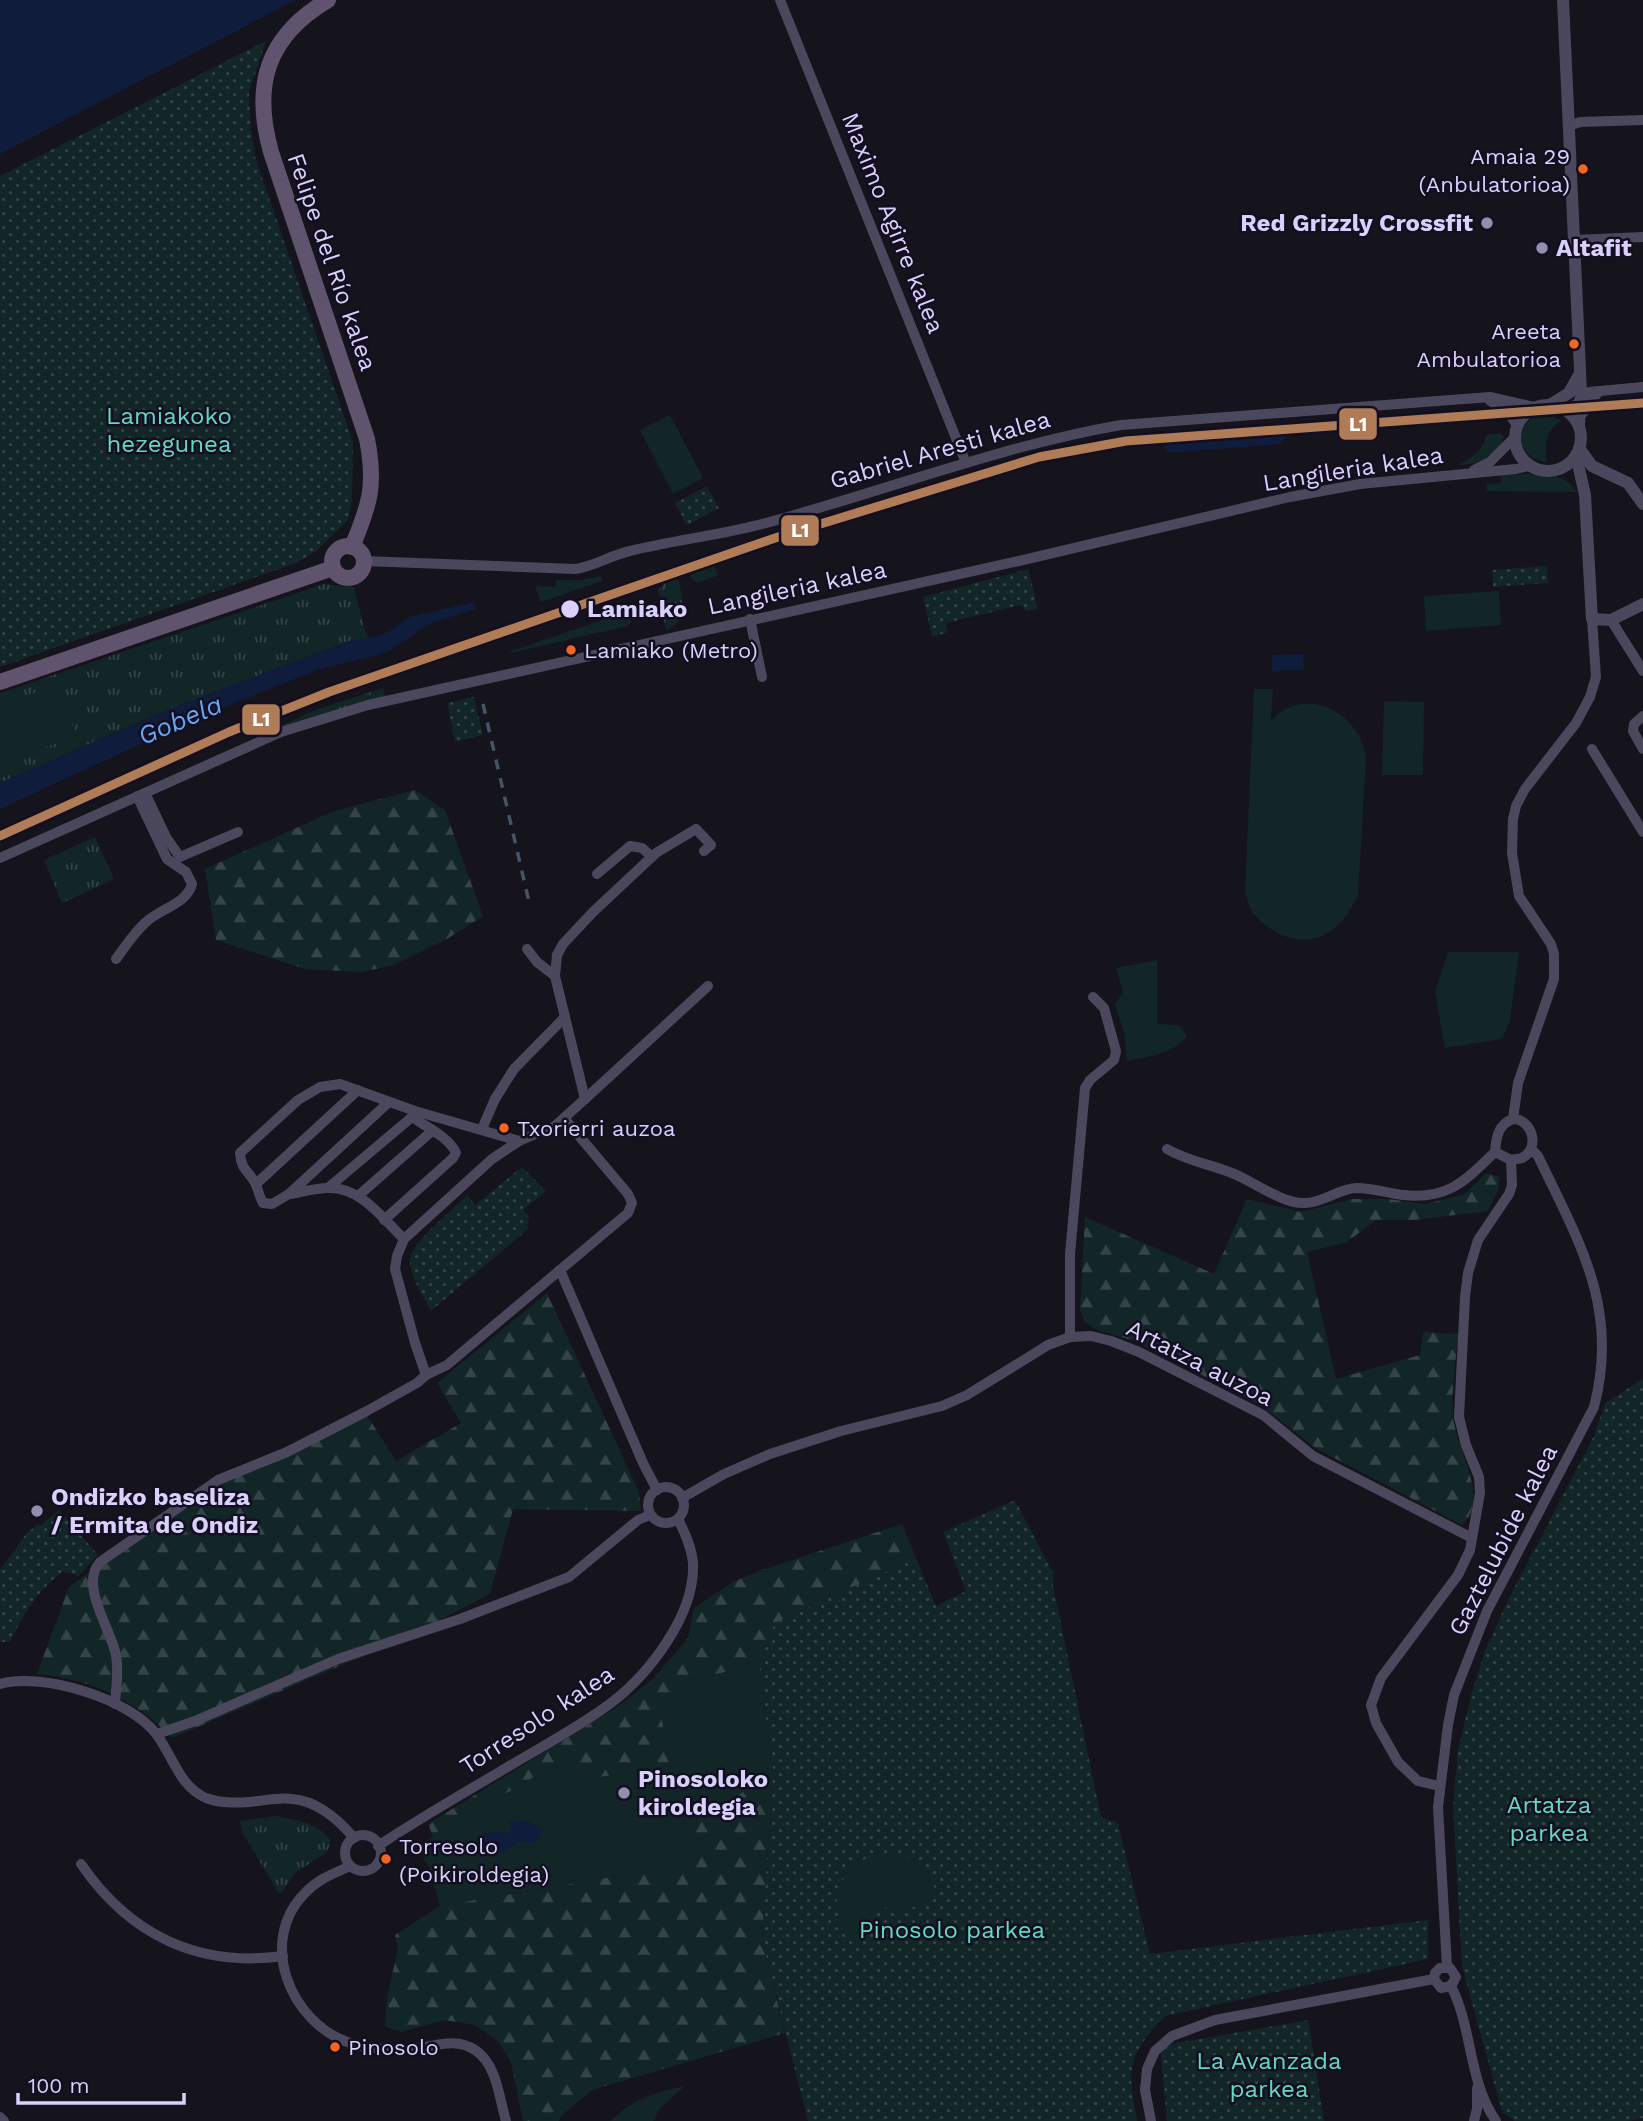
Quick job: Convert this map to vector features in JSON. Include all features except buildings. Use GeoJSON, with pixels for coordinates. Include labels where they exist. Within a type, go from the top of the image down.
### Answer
{"type":"FeatureCollection","features":[{"type":"Feature","properties":{"kind":"main road","name":"Felipe del Río kalea"},"geometry":{"type":"LineString","coordinates":[[324,3],[300,20],[282,40],[267,75],[262,108],[271,152],[367,439],[371,461],[371,490],[352,547]]}},
{"type":"Feature","properties":{"kind":"main road"},"geometry":{"type":"LineString","coordinates":[[352,547],[362,555],[364,561],[360,572],[351,578],[340,576],[333,568],[333,556],[340,548],[352,547]]}},
{"type":"Feature","properties":{"kind":"main road"},"geometry":{"type":"LineString","coordinates":[[0,682],[333,568]]}},
{"type":"Feature","properties":{"kind":"street","name":"Maximo Agirre kalea"},"geometry":{"type":"LineString","coordinates":[[780,0],[966,463]]}},
{"type":"Feature","properties":{"kind":"street"},"geometry":{"type":"LineString","coordinates":[[1478,397],[1499,405],[1509,414],[1516,432],[1518,454],[1529,466],[1541,470],[1559,469],[1569,464],[1578,452],[1581,440],[1575,418],[1581,399],[1563,0]]}},
{"type":"Feature","properties":{"kind":"street"},"geometry":{"type":"LineString","coordinates":[[1569,126],[1580,122],[1643,120]]}},
{"type":"Feature","properties":{"kind":"street"},"geometry":{"type":"LineString","coordinates":[[1574,240],[1643,237]]}},
{"type":"Feature","properties":{"kind":"street"},"geometry":{"type":"LineString","coordinates":[[1580,373],[1586,383],[1599,391]]}},
{"type":"Feature","properties":{"kind":"street"},"geometry":{"type":"LineString","coordinates":[[1516,432],[1527,412],[1534,407],[1551,404],[1569,393],[1580,373]]}},
{"type":"Feature","properties":{"kind":"street"},"geometry":{"type":"LineString","coordinates":[[1581,399],[1589,392],[1643,387]]}},
{"type":"Feature","properties":{"kind":"street"},"geometry":{"type":"LineString","coordinates":[[1575,418],[1599,391]]}},
{"type":"Feature","properties":{"kind":"street","name":"Gabriel Aresti kalea"},"geometry":{"type":"LineString","coordinates":[[364,561],[575,569],[592,566],[629,551],[764,523],[1075,433],[1121,425],[1478,397],[1511,400],[1534,407]]}},
{"type":"Feature","properties":{"kind":"street"},"geometry":{"type":"LineString","coordinates":[[1551,404],[1575,418]]}},
{"type":"Feature","properties":{"kind":"street","name":"Langileria kalea"},"geometry":{"type":"LineString","coordinates":[[1463,474],[1490,462],[1516,432]]}},
{"type":"Feature","properties":{"kind":"street"},"geometry":{"type":"LineString","coordinates":[[1578,452],[1592,466],[1643,489]]}},
{"type":"Feature","properties":{"kind":"street"},"geometry":{"type":"LineString","coordinates":[[1513,1119],[1518,1083],[1554,979],[1554,954],[1551,944],[1519,897],[1512,853],[1514,813],[1525,789],[1576,723],[1590,697],[1596,677],[1585,495],[1578,452]]}},
{"type":"Feature","properties":{"kind":"street","name":"Langileria kalea"},"geometry":{"type":"LineString","coordinates":[[0,858],[281,732],[368,705],[1019,561],[1290,497],[1360,484],[1529,466]]}},
{"type":"Feature","properties":{"kind":"street"},"geometry":{"type":"LineString","coordinates":[[1559,469],[1579,483],[1585,495]]}},
{"type":"Feature","properties":{"kind":"street"},"geometry":{"type":"LineString","coordinates":[[1628,483],[1643,504]]}},
{"type":"Feature","properties":{"kind":"street"},"geometry":{"type":"LineString","coordinates":[[1592,619],[1611,620],[1643,604]]}},
{"type":"Feature","properties":{"kind":"street"},"geometry":{"type":"LineString","coordinates":[[750,619],[762,677]]}},
{"type":"Feature","properties":{"kind":"street"},"geometry":{"type":"LineString","coordinates":[[1611,620],[1643,671]]}},
{"type":"Feature","properties":{"kind":"street"},"geometry":{"type":"LineString","coordinates":[[1643,716],[1634,724],[1633,732],[1643,749]]}},
{"type":"Feature","properties":{"kind":"street"},"geometry":{"type":"LineString","coordinates":[[1592,750],[1643,832]]}},
{"type":"Feature","properties":{"kind":"street"},"geometry":{"type":"LineString","coordinates":[[141,794],[180,857],[238,832]]}},
{"type":"Feature","properties":{"kind":"street"},"geometry":{"type":"LineString","coordinates":[[116,960],[145,923],[160,910],[184,899],[192,884],[186,872],[167,859],[141,794]]}},
{"type":"Feature","properties":{"kind":"street"},"geometry":{"type":"LineString","coordinates":[[585,1099],[555,976],[557,955],[563,944],[593,912],[652,856],[695,829],[711,845],[704,851]]}},
{"type":"Feature","properties":{"kind":"street"},"geometry":{"type":"LineString","coordinates":[[597,874],[630,846],[642,848],[652,856]]}},
{"type":"Feature","properties":{"kind":"street"},"geometry":{"type":"LineString","coordinates":[[527,949],[537,962],[555,976]]}},
{"type":"Feature","properties":{"kind":"street"},"geometry":{"type":"LineString","coordinates":[[426,1374],[395,1269],[404,1240],[492,1159],[519,1141],[555,1126],[708,986]]}},
{"type":"Feature","properties":{"kind":"street"},"geometry":{"type":"LineString","coordinates":[[682,1498],[724,1474],[770,1454],[841,1431],[942,1406],[967,1395],[1029,1355],[1070,1337],[1070,1254],[1085,1088],[1090,1080],[1114,1060],[1116,1051],[1104,1008],[1093,997]]}},
{"type":"Feature","properties":{"kind":"street"},"geometry":{"type":"LineString","coordinates":[[482,1129],[495,1099],[513,1069],[565,1017]]}},
{"type":"Feature","properties":{"kind":"street"},"geometry":{"type":"LineString","coordinates":[[389,1102],[289,1194],[272,1204],[263,1203],[256,1184],[241,1167],[240,1153],[298,1100],[320,1087],[340,1084],[389,1102],[413,1114],[482,1129],[519,1141]]}},
{"type":"Feature","properties":{"kind":"street"},"geometry":{"type":"LineString","coordinates":[[256,1184],[358,1090]]}},
{"type":"Feature","properties":{"kind":"street"},"geometry":{"type":"LineString","coordinates":[[384,1220],[456,1153],[454,1148],[413,1114]]}},
{"type":"Feature","properties":{"kind":"street"},"geometry":{"type":"LineString","coordinates":[[329,1187],[413,1114]]}},
{"type":"Feature","properties":{"kind":"street"},"geometry":{"type":"LineString","coordinates":[[115,1704],[118,1671],[116,1653],[94,1593],[93,1574],[100,1562],[218,1480],[287,1452],[373,1407],[426,1374],[447,1365],[628,1213],[632,1203],[628,1194],[564,1118]]}},
{"type":"Feature","properties":{"kind":"street"},"geometry":{"type":"LineString","coordinates":[[1167,1149],[1232,1173],[1281,1198],[1300,1203],[1318,1201],[1356,1188],[1433,1196],[1449,1191],[1469,1177],[1495,1152],[1501,1127],[1513,1119],[1521,1119],[1528,1124],[1532,1136],[1531,1149],[1524,1157],[1511,1160],[1495,1152]]}},
{"type":"Feature","properties":{"kind":"street"},"geometry":{"type":"LineString","coordinates":[[358,1196],[432,1131]]}},
{"type":"Feature","properties":{"kind":"street","name":"Gaztelubide kalea"},"geometry":{"type":"LineString","coordinates":[[1447,1967],[1438,1833],[1439,1786],[1454,1695],[1487,1611],[1581,1435],[1594,1407],[1600,1384],[1602,1319],[1593,1279],[1538,1156],[1531,1149]]}},
{"type":"Feature","properties":{"kind":"street"},"geometry":{"type":"LineString","coordinates":[[1439,1786],[1418,1781],[1398,1762],[1376,1723],[1371,1705],[1381,1678],[1458,1575],[1470,1550],[1480,1493],[1479,1477],[1466,1446],[1459,1417],[1465,1297],[1468,1273],[1479,1240],[1509,1194],[1512,1185],[1511,1160]]}},
{"type":"Feature","properties":{"kind":"street"},"geometry":{"type":"LineString","coordinates":[[289,1194],[329,1187],[348,1190],[358,1196],[404,1240]]}},
{"type":"Feature","properties":{"kind":"street"},"geometry":{"type":"LineString","coordinates":[[560,1270],[657,1490]]}},
{"type":"Feature","properties":{"kind":"street","name":"Artatza auzoa"},"geometry":{"type":"LineString","coordinates":[[1070,1337],[1091,1336],[1111,1341],[1163,1364],[1263,1415],[1313,1456],[1472,1538]]}},
{"type":"Feature","properties":{"kind":"street"},"geometry":{"type":"LineString","coordinates":[[673,1489],[682,1498],[683,1510],[671,1523],[658,1522],[650,1515],[649,1498],[657,1490],[673,1489]]}},
{"type":"Feature","properties":{"kind":"street"},"geometry":{"type":"LineString","coordinates":[[157,1734],[357,1654],[460,1619],[569,1577],[638,1520],[650,1515]]}},
{"type":"Feature","properties":{"kind":"street","name":"Torresolo kalea"},"geometry":{"type":"LineString","coordinates":[[379,1846],[579,1724],[609,1704],[634,1682],[668,1640],[688,1594],[693,1565],[691,1550],[678,1518]]}},
{"type":"Feature","properties":{"kind":"street"},"geometry":{"type":"LineString","coordinates":[[0,1684],[42,1683],[79,1688],[140,1718],[157,1734],[180,1776],[206,1798],[240,1802],[292,1799],[320,1807],[340,1822],[354,1838]]}},
{"type":"Feature","properties":{"kind":"street"},"geometry":{"type":"LineString","coordinates":[[368,1836],[379,1846],[379,1860],[371,1869],[360,1871],[350,1866],[345,1849],[354,1838],[368,1836]]}},
{"type":"Feature","properties":{"kind":"street"},"geometry":{"type":"LineString","coordinates":[[80,1864],[98,1890],[128,1917],[175,1945],[220,1956],[283,1956]]}},
{"type":"Feature","properties":{"kind":"street"},"geometry":{"type":"LineString","coordinates":[[350,1866],[319,1880],[303,1894],[284,1929],[286,1981],[298,2002],[313,2023],[351,2043],[384,2049],[409,2049],[449,2042],[460,2043],[476,2050],[488,2062],[493,2073],[506,2121]]}},
{"type":"Feature","properties":{"kind":"street"},"geometry":{"type":"LineString","coordinates":[[1447,1967],[1455,1973],[1451,1986],[1441,1988],[1434,1979],[1437,1970],[1447,1967]]}},
{"type":"Feature","properties":{"kind":"street"},"geometry":{"type":"LineString","coordinates":[[1151,2121],[1145,2090],[1147,2069],[1155,2051],[1172,2036],[1215,2020],[1434,1979]]}},
{"type":"Feature","properties":{"kind":"street"},"geometry":{"type":"LineString","coordinates":[[1451,1986],[1462,2008],[1478,2081],[1487,2108],[1496,2121]]}},
{"type":"Feature","properties":{"kind":"street"},"geometry":{"type":"LineString","coordinates":[[1474,2121],[1478,2081]]}},
{"type":"Feature","properties":{"kind":"street"},"geometry":{"type":"LineString","coordinates":[[0,2117],[4,2121]]}},
{"type":"Feature","properties":{"kind":"green space","name":"Lamiakoko hezegunea"},"geometry":{"type":"Polygon","coordinates":[[[266,41],[249,92],[255,157],[353,442],[352,500],[348,520],[316,551],[296,563],[0,667],[0,176],[266,41]]]}},
{"type":"Feature","properties":{"kind":"green space"},"geometry":{"type":"Polygon","coordinates":[[[1546,414],[1561,420],[1547,439],[1547,462],[1528,454],[1521,438],[1527,423],[1546,414]]]}},
{"type":"Feature","properties":{"kind":"green space"},"geometry":{"type":"Polygon","coordinates":[[[670,415],[703,478],[673,494],[640,430],[670,415]]]}},
{"type":"Feature","properties":{"kind":"green space"},"geometry":{"type":"Polygon","coordinates":[[[1500,433],[1504,437],[1496,451],[1486,459],[1458,465],[1479,450],[1486,435],[1500,433]]]}},
{"type":"Feature","properties":{"kind":"green space"},"geometry":{"type":"Polygon","coordinates":[[[1501,475],[1553,476],[1570,484],[1577,492],[1487,491],[1486,484],[1501,483],[1501,475]]]}},
{"type":"Feature","properties":{"kind":"green space"},"geometry":{"type":"Polygon","coordinates":[[[707,486],[719,508],[687,525],[675,503],[707,486]]]}},
{"type":"Feature","properties":{"kind":"green space"},"geometry":{"type":"Polygon","coordinates":[[[714,563],[718,575],[697,583],[690,574],[678,578],[682,600],[681,615],[673,627],[666,630],[658,590],[663,586],[661,580],[714,563]]]}},
{"type":"Feature","properties":{"kind":"green space"},"geometry":{"type":"Polygon","coordinates":[[[1547,566],[1548,583],[1493,587],[1492,570],[1547,566]]]}},
{"type":"Feature","properties":{"kind":"green space"},"geometry":{"type":"Polygon","coordinates":[[[1028,569],[1038,609],[1026,611],[1021,605],[946,623],[948,632],[932,637],[923,597],[1028,569]]]}},
{"type":"Feature","properties":{"kind":"green space"},"geometry":{"type":"Polygon","coordinates":[[[601,576],[602,581],[541,602],[535,586],[555,587],[556,580],[581,580],[601,576]]]}},
{"type":"Feature","properties":{"kind":"green space"},"geometry":{"type":"Polygon","coordinates":[[[324,584],[354,587],[369,638],[349,641],[172,708],[0,783],[0,693],[324,584]]]}},
{"type":"Feature","properties":{"kind":"green space"},"geometry":{"type":"Polygon","coordinates":[[[1499,591],[1501,625],[1426,631],[1424,596],[1499,591]]]}},
{"type":"Feature","properties":{"kind":"green space"},"geometry":{"type":"Polygon","coordinates":[[[626,612],[631,618],[627,626],[511,653],[511,651],[626,612]]]}},
{"type":"Feature","properties":{"kind":"green space"},"geometry":{"type":"Polygon","coordinates":[[[60,684],[76,737],[0,762],[0,704],[60,684]]]}},
{"type":"Feature","properties":{"kind":"green space"},"geometry":{"type":"Polygon","coordinates":[[[383,688],[385,696],[277,728],[313,711],[383,688]]]}},
{"type":"Feature","properties":{"kind":"green space"},"geometry":{"type":"Polygon","coordinates":[[[1254,689],[1273,689],[1271,721],[1282,711],[1298,705],[1325,707],[1348,721],[1363,744],[1366,758],[1358,895],[1339,924],[1328,933],[1313,939],[1294,939],[1275,932],[1253,913],[1245,892],[1254,689]]]}},
{"type":"Feature","properties":{"kind":"green space"},"geometry":{"type":"Polygon","coordinates":[[[474,697],[483,735],[455,742],[447,703],[474,697]]]}},
{"type":"Feature","properties":{"kind":"green space"},"geometry":{"type":"Polygon","coordinates":[[[1384,701],[1424,702],[1423,775],[1382,775],[1384,701]]]}},
{"type":"Feature","properties":{"kind":"green space"},"geometry":{"type":"Polygon","coordinates":[[[415,790],[445,810],[483,916],[447,939],[391,966],[361,972],[305,969],[216,940],[205,869],[334,811],[415,790]]]}},
{"type":"Feature","properties":{"kind":"green space"},"geometry":{"type":"Polygon","coordinates":[[[95,837],[114,879],[62,903],[44,860],[95,837]]]}},
{"type":"Feature","properties":{"kind":"green space"},"geometry":{"type":"Polygon","coordinates":[[[1448,952],[1519,952],[1510,1021],[1502,1039],[1445,1048],[1435,992],[1448,952]]]}},
{"type":"Feature","properties":{"kind":"green space"},"geometry":{"type":"Polygon","coordinates":[[[1157,960],[1157,1024],[1179,1025],[1187,1036],[1167,1051],[1127,1061],[1124,1032],[1115,1005],[1123,992],[1116,968],[1157,960]]]}},
{"type":"Feature","properties":{"kind":"green space"},"geometry":{"type":"Polygon","coordinates":[[[522,1167],[546,1191],[523,1210],[529,1217],[527,1230],[431,1311],[412,1273],[410,1260],[417,1244],[467,1195],[475,1205],[522,1167]]]}},
{"type":"Feature","properties":{"kind":"green space"},"geometry":{"type":"Polygon","coordinates":[[[1486,1173],[1500,1177],[1498,1190],[1488,1211],[1414,1220],[1376,1220],[1347,1242],[1307,1252],[1336,1379],[1420,1355],[1423,1332],[1458,1334],[1453,1416],[1473,1488],[1470,1514],[1462,1525],[1317,1449],[1263,1407],[1132,1340],[1094,1329],[1084,1321],[1080,1310],[1085,1217],[1214,1274],[1247,1199],[1301,1212],[1351,1199],[1388,1199],[1425,1204],[1465,1194],[1486,1173]]]}},
{"type":"Feature","properties":{"kind":"green space"},"geometry":{"type":"Polygon","coordinates":[[[547,1293],[639,1492],[641,1511],[513,1509],[490,1594],[405,1638],[172,1738],[143,1712],[110,1693],[75,1681],[37,1674],[69,1587],[218,1480],[365,1412],[396,1461],[461,1423],[437,1383],[547,1293]]]}},
{"type":"Feature","properties":{"kind":"green space","name":"Artatza parkea"},"geometry":{"type":"Polygon","coordinates":[[[1643,1379],[1643,2118],[1628,2121],[1515,2121],[1502,2112],[1462,1966],[1453,1805],[1458,1750],[1485,1651],[1508,1600],[1594,1436],[1605,1403],[1643,1379]]]}},
{"type":"Feature","properties":{"kind":"green space","name":"Pinosolo parkea"},"geometry":{"type":"Polygon","coordinates":[[[1015,1500],[1053,1573],[1053,1586],[1101,1817],[1118,1823],[1150,1954],[1428,1920],[1428,1959],[1165,2016],[1143,2042],[1133,2064],[1131,2075],[1137,2121],[808,2121],[762,1939],[773,1772],[759,1665],[775,1623],[916,1558],[936,1606],[966,1591],[943,1532],[1015,1500]]]}},
{"type":"Feature","properties":{"kind":"green space"},"geometry":{"type":"Polygon","coordinates":[[[59,1510],[98,1555],[78,1577],[62,1572],[45,1587],[10,1642],[0,1642],[0,1570],[27,1533],[59,1510]]]}},
{"type":"Feature","properties":{"kind":"green space"},"geometry":{"type":"Polygon","coordinates":[[[902,1524],[916,1558],[775,1623],[759,1665],[689,1680],[662,1717],[669,1766],[595,1778],[578,1768],[533,1778],[433,1837],[428,1824],[617,1707],[653,1679],[688,1638],[694,1608],[733,1582],[762,1570],[902,1524]]]}},
{"type":"Feature","properties":{"kind":"green space","name":"Pinosoloko kiroldegia"},"geometry":{"type":"Polygon","coordinates":[[[759,1665],[773,1772],[726,1803],[683,1817],[692,1863],[440,1906],[430,1869],[417,1846],[532,1778],[578,1768],[595,1778],[669,1766],[662,1717],[689,1680],[759,1665]]]}},
{"type":"Feature","properties":{"kind":"green space"},"geometry":{"type":"Polygon","coordinates":[[[773,1772],[762,1939],[785,2033],[592,2090],[562,2115],[559,2121],[523,2121],[511,2062],[498,2041],[475,2025],[445,2020],[401,2032],[385,2026],[387,1997],[398,1949],[395,1935],[440,1906],[692,1863],[683,1817],[726,1803],[773,1772]]]}},
{"type":"Feature","properties":{"kind":"green space"},"geometry":{"type":"Polygon","coordinates":[[[274,1816],[313,1826],[331,1841],[327,1852],[295,1873],[280,1895],[242,1832],[240,1821],[274,1816]]]}},
{"type":"Feature","properties":{"kind":"green space"},"geometry":{"type":"Polygon","coordinates":[[[878,1853],[898,1854],[919,1866],[929,1877],[938,1896],[898,1914],[893,1909],[882,1908],[876,1914],[875,1927],[857,1942],[841,1921],[837,1909],[839,1888],[850,1870],[878,1853]]]}},
{"type":"Feature","properties":{"kind":"green space","name":"La Avanzada parkea"},"geometry":{"type":"Polygon","coordinates":[[[1308,2020],[1324,2121],[1167,2121],[1160,2046],[1308,2020]]]}},
{"type":"Feature","properties":{"kind":"green space"},"geometry":{"type":"Polygon","coordinates":[[[685,2086],[661,2107],[653,2121],[611,2121],[627,2107],[645,2098],[685,2086]]]}},
{"type":"Feature","properties":{"kind":"water"},"geometry":{"type":"Polygon","coordinates":[[[0,0],[296,0],[0,154],[0,0]]]}},
{"type":"Feature","properties":{"kind":"water","name":"Gobela"},"geometry":{"type":"Polygon","coordinates":[[[474,602],[476,609],[431,623],[391,650],[317,670],[188,722],[0,809],[0,783],[172,708],[349,641],[375,637],[390,631],[409,617],[474,602]]]}},
{"type":"Feature","properties":{"kind":"water"},"geometry":{"type":"Polygon","coordinates":[[[1303,654],[1304,670],[1272,671],[1272,655],[1303,654]]]}},
{"type":"Feature","properties":{"kind":"water"},"geometry":{"type":"Polygon","coordinates":[[[527,1821],[542,1829],[539,1840],[528,1843],[520,1841],[502,1853],[487,1853],[478,1840],[482,1834],[499,1831],[507,1834],[511,1830],[509,1822],[527,1821]]]}},
{"type":"Feature","properties":{"kind":"waterway"},"geometry":{"type":"LineString","coordinates":[[1173,443],[1276,435]]}},
{"type":"Feature","properties":{"kind":"railway"},"geometry":{"type":"LineString","coordinates":[[483,704],[530,906]]}},
{"type":"Feature","properties":{"kind":"transit line","name":"L1"},"geometry":{"type":"LineString","coordinates":[[0,836],[229,732],[329,692],[778,537],[1039,457],[1126,441],[1643,403]]}},
{"type":"Feature","properties":{"kind":"place","name":"Amaia 29 (Anbulatorioa)"},"geometry":{"type":"Point","coordinates":[1583,169]}},
{"type":"Feature","properties":{"kind":"place","name":"Red Grizzly Crossfit"},"geometry":{"type":"Point","coordinates":[1487,223]}},
{"type":"Feature","properties":{"kind":"place","name":"Altafit"},"geometry":{"type":"Point","coordinates":[1542,248]}},
{"type":"Feature","properties":{"kind":"place","name":"Areeta Ambulatorioa"},"geometry":{"type":"Point","coordinates":[1574,344]}},
{"type":"Feature","properties":{"kind":"place","name":"Lamiako"},"geometry":{"type":"Point","coordinates":[570,609]}},
{"type":"Feature","properties":{"kind":"place","name":"Lamiako (Metro)"},"geometry":{"type":"Point","coordinates":[571,650]}},
{"type":"Feature","properties":{"kind":"place","name":"Txorierri auzoa"},"geometry":{"type":"Point","coordinates":[504,1128]}},
{"type":"Feature","properties":{"kind":"place","name":"Ondizko baseliza / Ermita de Ondiz"},"geometry":{"type":"Point","coordinates":[37,1511]}},
{"type":"Feature","properties":{"kind":"place","name":"Pinosoloko kiroldegia"},"geometry":{"type":"Point","coordinates":[624,1793]}},
{"type":"Feature","properties":{"kind":"place","name":"Torresolo (Poikiroldegia)"},"geometry":{"type":"Point","coordinates":[386,1859]}},
{"type":"Feature","properties":{"kind":"place","name":"Pinosolo"},"geometry":{"type":"Point","coordinates":[335,2047]}}]}
